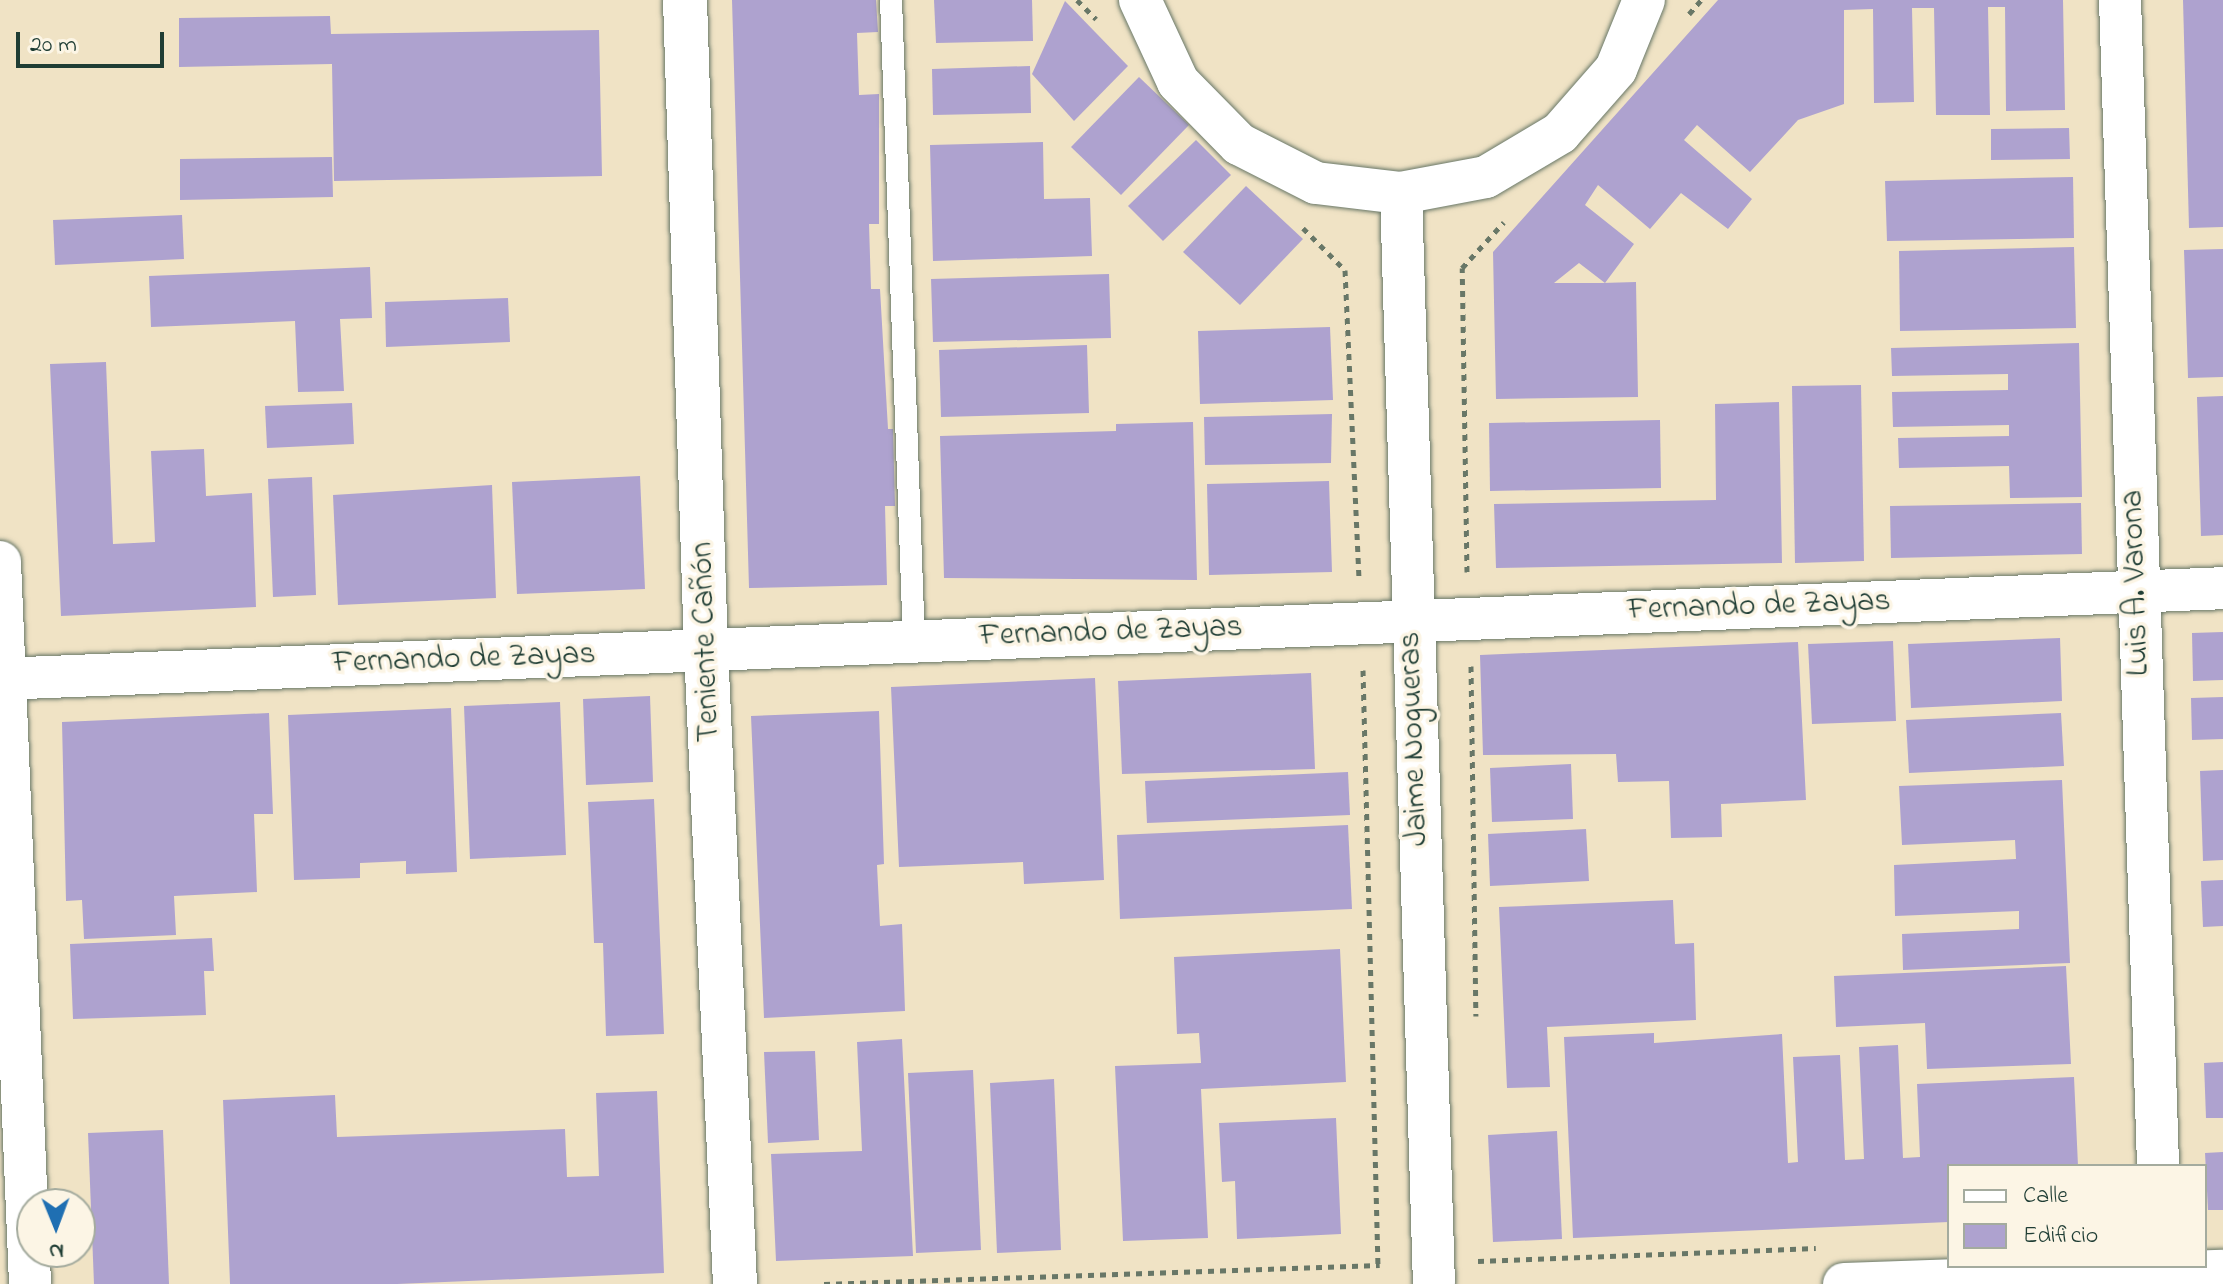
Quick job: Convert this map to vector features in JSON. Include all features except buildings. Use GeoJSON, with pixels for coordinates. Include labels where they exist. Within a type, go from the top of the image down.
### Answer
{"type":"FeatureCollection","features":[{"type":"Feature","properties":{"kind":"street","name":"Teniente Cañón"},"geometry":{"type":"LineString","coordinates":[[685,0],[706,650],[735,1284]]}},
{"type":"Feature","properties":{"kind":"street"},"geometry":{"type":"LineString","coordinates":[[1140,0],[1178,82],[1239,144],[1316,183],[1401,193],[1486,177],[1560,133],[1616,69],[1644,0]]}},
{"type":"Feature","properties":{"kind":"street","name":"Luis A. Varona"},"geometry":{"type":"LineString","coordinates":[[2120,0],[2136,592],[2158,1164]]}},
{"type":"Feature","properties":{"kind":"street","name":"Jaime Nogueras"},"geometry":{"type":"LineString","coordinates":[[1401,193],[1411,621],[1434,1284]]}},
{"type":"Feature","properties":{"kind":"street"},"geometry":{"type":"LineString","coordinates":[[0,562],[2,679],[30,1284]]}},
{"type":"Feature","properties":{"kind":"street","name":"Fernando de Zayas"},"geometry":{"type":"LineString","coordinates":[[2,679],[2223,588]]}},
{"type":"Feature","properties":{"kind":"street"},"geometry":{"type":"LineString","coordinates":[[1844,1284],[2223,1271]]}},
{"type":"Feature","properties":{"kind":"lane"},"geometry":{"type":"LineString","coordinates":[[891,0],[914,642]]}}]}
